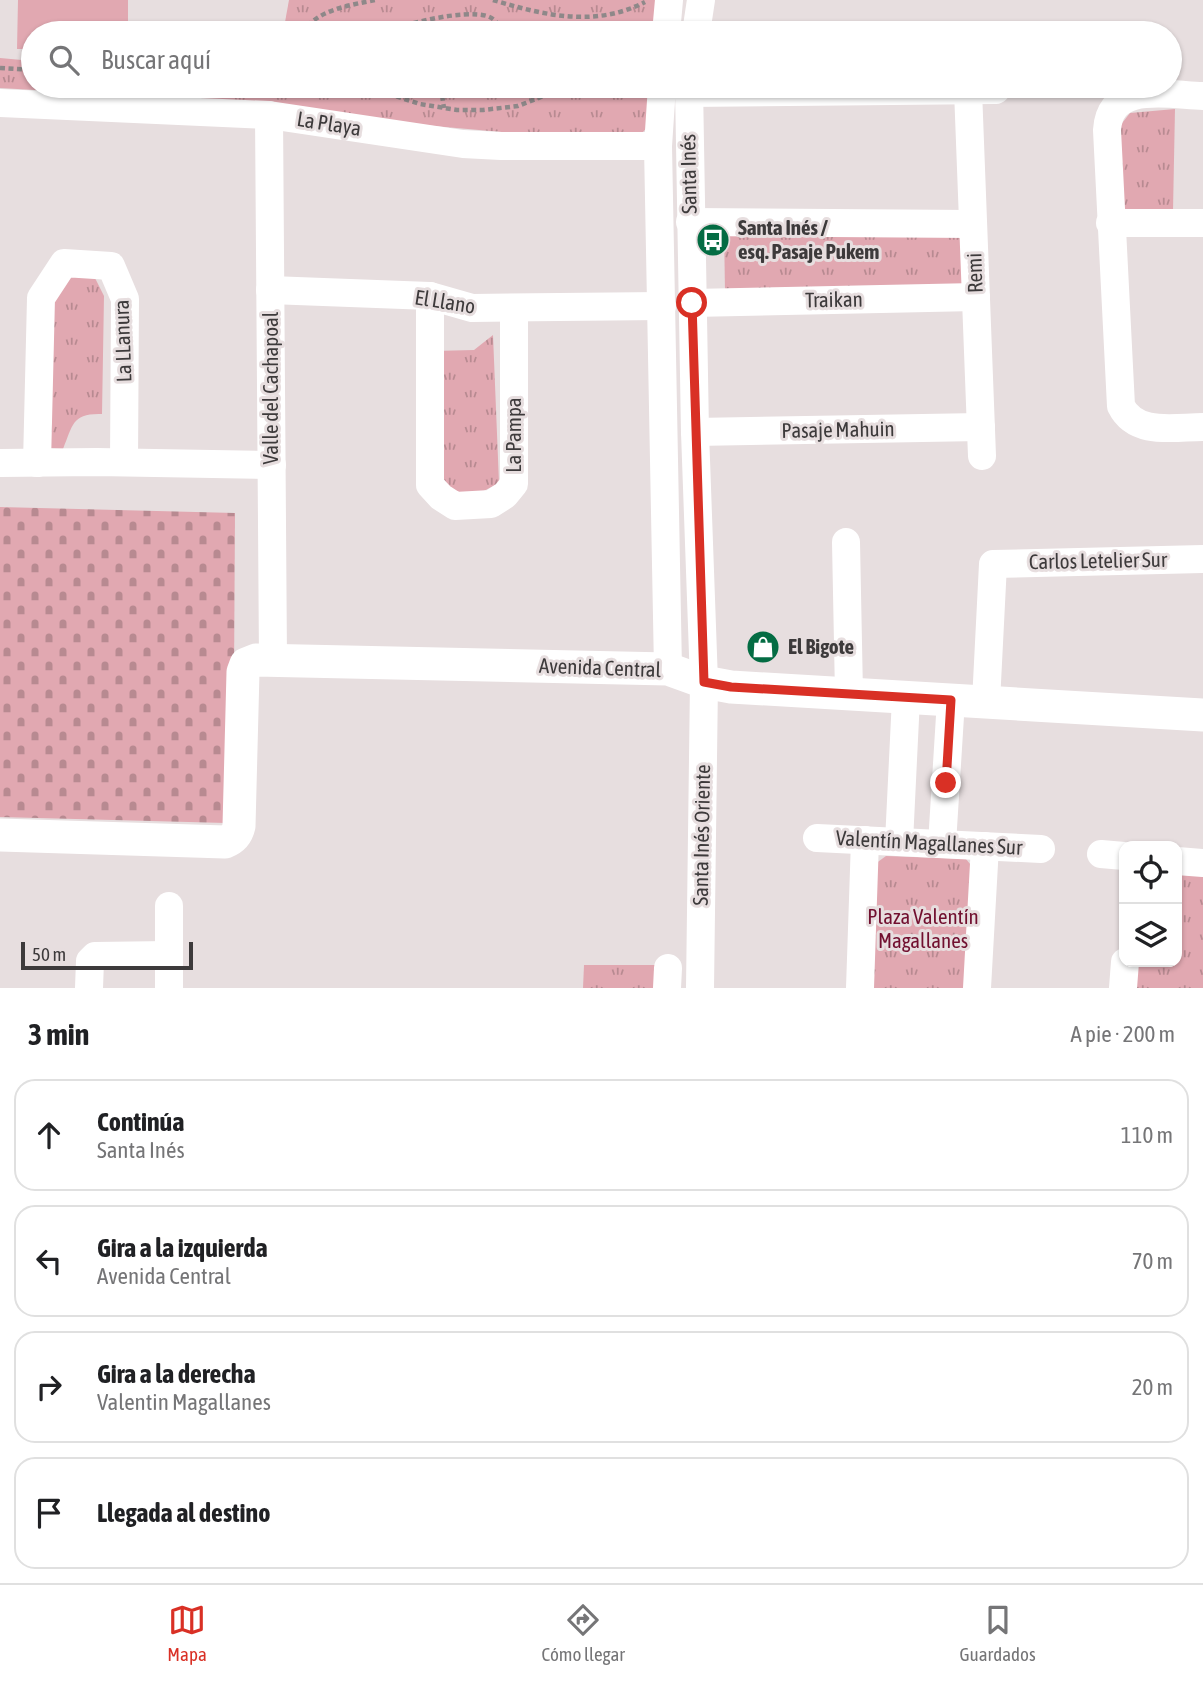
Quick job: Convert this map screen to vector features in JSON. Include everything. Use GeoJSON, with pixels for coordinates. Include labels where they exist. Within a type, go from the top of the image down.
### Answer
{"type":"FeatureCollection","features":[{"type":"Feature","properties":{"kind":"street"},"geometry":{"type":"LineString","coordinates":[[667,21],[669,0]]}},
{"type":"Feature","properties":{"kind":"street"},"geometry":{"type":"LineString","coordinates":[[698,21],[701,0]]}},
{"type":"Feature","properties":{"kind":"street"},"geometry":{"type":"LineString","coordinates":[[1182,96],[1203,96]]}},
{"type":"Feature","properties":{"kind":"street","name":"Santa Inés"},"geometry":{"type":"LineString","coordinates":[[668,669],[658,146],[675,98]]}},
{"type":"Feature","properties":{"kind":"street","name":"Santa Inés"},"geometry":{"type":"LineString","coordinates":[[680,98],[690,222],[704,682]]}},
{"type":"Feature","properties":{"kind":"street","name":"Remi"},"geometry":{"type":"LineString","coordinates":[[968,98],[982,456]]}},
{"type":"Feature","properties":{"kind":"street"},"geometry":{"type":"LineString","coordinates":[[1128,98],[1112,108],[1107,130],[1121,406],[1131,420],[1144,426],[1203,427]]}},
{"type":"Feature","properties":{"kind":"street","name":"La Playa"},"geometry":{"type":"LineString","coordinates":[[0,103],[271,102],[463,144],[658,146]]}},
{"type":"Feature","properties":{"kind":"street","name":"Valle del Cachapoal"},"geometry":{"type":"LineString","coordinates":[[259,662],[272,465],[271,102]]}},
{"type":"Feature","properties":{"kind":"street"},"geometry":{"type":"LineString","coordinates":[[690,222],[973,224]]}},
{"type":"Feature","properties":{"kind":"street"},"geometry":{"type":"LineString","coordinates":[[1110,223],[1203,223]]}},
{"type":"Feature","properties":{"kind":"street","name":"La LLanura"},"geometry":{"type":"LineString","coordinates":[[37,463],[41,298],[64,263],[111,266],[125,299],[124,462]]}},
{"type":"Feature","properties":{"kind":"street","name":"El Llano"},"geometry":{"type":"LineString","coordinates":[[270,290],[430,296],[472,308],[662,306]]}},
{"type":"Feature","properties":{"kind":"street","name":"La Pampa"},"geometry":{"type":"LineString","coordinates":[[430,296],[430,485],[441,497],[455,506],[491,504],[505,495],[514,484],[514,308]]}},
{"type":"Feature","properties":{"kind":"street","name":"Traikan"},"geometry":{"type":"LineString","coordinates":[[692,303],[976,297]]}},
{"type":"Feature","properties":{"kind":"street","name":"Pasaje Mahuin"},"geometry":{"type":"LineString","coordinates":[[695,432],[981,427]]}},
{"type":"Feature","properties":{"kind":"street"},"geometry":{"type":"LineString","coordinates":[[0,463],[272,465]]}},
{"type":"Feature","properties":{"kind":"street"},"geometry":{"type":"LineString","coordinates":[[846,542],[849,695]]}},
{"type":"Feature","properties":{"kind":"street","name":"Carlos Letelier Sur"},"geometry":{"type":"LineString","coordinates":[[986,702],[993,564],[1203,559]]}},
{"type":"Feature","properties":{"kind":"street"},"geometry":{"type":"LineString","coordinates":[[0,835],[230,840],[238,832],[239,826],[243,672],[259,662]]}},
{"type":"Feature","properties":{"kind":"street","name":"Avenida Central"},"geometry":{"type":"LineString","coordinates":[[259,662],[668,669],[704,682],[731,687],[1203,715]]}},
{"type":"Feature","properties":{"kind":"street","name":"Santa Inés Oriente"},"geometry":{"type":"LineString","coordinates":[[701,988],[704,682]]}},
{"type":"Feature","properties":{"kind":"street"},"geometry":{"type":"LineString","coordinates":[[898,842],[906,698]]}},
{"type":"Feature","properties":{"kind":"street"},"geometry":{"type":"LineString","coordinates":[[942,844],[951,700]]}},
{"type":"Feature","properties":{"kind":"street","name":"Valentín Magallanes Sur"},"geometry":{"type":"LineString","coordinates":[[817,838],[1041,849]]}},
{"type":"Feature","properties":{"kind":"street"},"geometry":{"type":"LineString","coordinates":[[860,988],[865,840]]}},
{"type":"Feature","properties":{"kind":"street"},"geometry":{"type":"LineString","coordinates":[[977,988],[985,846]]}},
{"type":"Feature","properties":{"kind":"street"},"geometry":{"type":"LineString","coordinates":[[1182,861],[1203,863]]}},
{"type":"Feature","properties":{"kind":"street"},"geometry":{"type":"LineString","coordinates":[[169,906],[169,988]]}},
{"type":"Feature","properties":{"kind":"street"},"geometry":{"type":"LineString","coordinates":[[89,988],[90,961],[95,956],[169,955]]}},
{"type":"Feature","properties":{"kind":"street"},"geometry":{"type":"LineString","coordinates":[[1123,988],[1125,967]]}},
{"type":"Feature","properties":{"kind":"path"},"geometry":{"type":"LineString","coordinates":[[314,21],[329,13],[375,0]]}},
{"type":"Feature","properties":{"kind":"path"},"geometry":{"type":"LineString","coordinates":[[493,0],[572,18],[613,14],[648,0]]}},
{"type":"Feature","properties":{"kind":"path"},"geometry":{"type":"LineString","coordinates":[[425,21],[474,15],[490,17],[494,21]]}},
{"type":"Feature","properties":{"kind":"path"},"geometry":{"type":"LineString","coordinates":[[0,68],[21,69]]}},
{"type":"Feature","properties":{"kind":"path"},"geometry":{"type":"LineString","coordinates":[[265,98],[271,102]]}},
{"type":"Feature","properties":{"kind":"path"},"geometry":{"type":"LineString","coordinates":[[399,98],[444,108],[496,110],[539,98]]}},
{"type":"Feature","properties":{"kind":"path"},"geometry":{"type":"LineString","coordinates":[[442,98],[444,108]]}},
{"type":"Feature","properties":{"kind":"green space"},"geometry":{"type":"Polygon","coordinates":[[[18,0],[128,0],[128,21],[21,21],[21,49],[17,49],[18,0]]]}},
{"type":"Feature","properties":{"kind":"green space"},"geometry":{"type":"Polygon","coordinates":[[[289,0],[663,0],[661,21],[285,21],[289,0]]]}},
{"type":"Feature","properties":{"kind":"green space"},"geometry":{"type":"Polygon","coordinates":[[[0,58],[21,60],[21,89],[0,88],[0,58]]]}},
{"type":"Feature","properties":{"kind":"green space"},"geometry":{"type":"Polygon","coordinates":[[[174,98],[654,98],[655,119],[642,133],[514,133],[400,123],[279,104],[174,98]]]}},
{"type":"Feature","properties":{"kind":"green space"},"geometry":{"type":"Polygon","coordinates":[[[1175,109],[1173,211],[1123,213],[1119,127],[1130,113],[1175,109]]]}},
{"type":"Feature","properties":{"kind":"green space"},"geometry":{"type":"Polygon","coordinates":[[[724,229],[954,233],[963,241],[966,287],[725,293],[724,229]]]}},
{"type":"Feature","properties":{"kind":"green space"},"geometry":{"type":"Polygon","coordinates":[[[57,273],[95,278],[104,296],[102,414],[79,418],[63,449],[40,447],[57,273]]]}},
{"type":"Feature","properties":{"kind":"green space"},"geometry":{"type":"Polygon","coordinates":[[[493,335],[499,483],[478,494],[459,499],[440,485],[433,351],[474,350],[493,335]]]}},
{"type":"Feature","properties":{"kind":"green space"},"geometry":{"type":"Polygon","coordinates":[[[0,507],[235,513],[234,679],[226,823],[0,817],[0,507]]]}},
{"type":"Feature","properties":{"kind":"green space","name":"Plaza Valentín Magallanes"},"geometry":{"type":"Polygon","coordinates":[[[886,856],[966,859],[975,870],[973,988],[871,988],[875,864],[886,856]]]}},
{"type":"Feature","properties":{"kind":"green space"},"geometry":{"type":"Polygon","coordinates":[[[1182,873],[1203,875],[1203,988],[1133,988],[1135,967],[1182,967],[1182,873]]]}},
{"type":"Feature","properties":{"kind":"green space"},"geometry":{"type":"Polygon","coordinates":[[[584,965],[656,965],[656,988],[583,988],[584,965]]]}},
{"type":"Feature","properties":{"kind":"place","name":"Santa Inés / esq. Pasaje Pukem"},"geometry":{"type":"Point","coordinates":[713,240]}},
{"type":"Feature","properties":{"kind":"place","name":"El Bigote"},"geometry":{"type":"Point","coordinates":[763,647]}},
{"type":"Feature","properties":{"kind":"route"},"geometry":{"type":"LineString","coordinates":[[692,303],[704,682],[731,687],[951,700],[946,783]]}}]}
